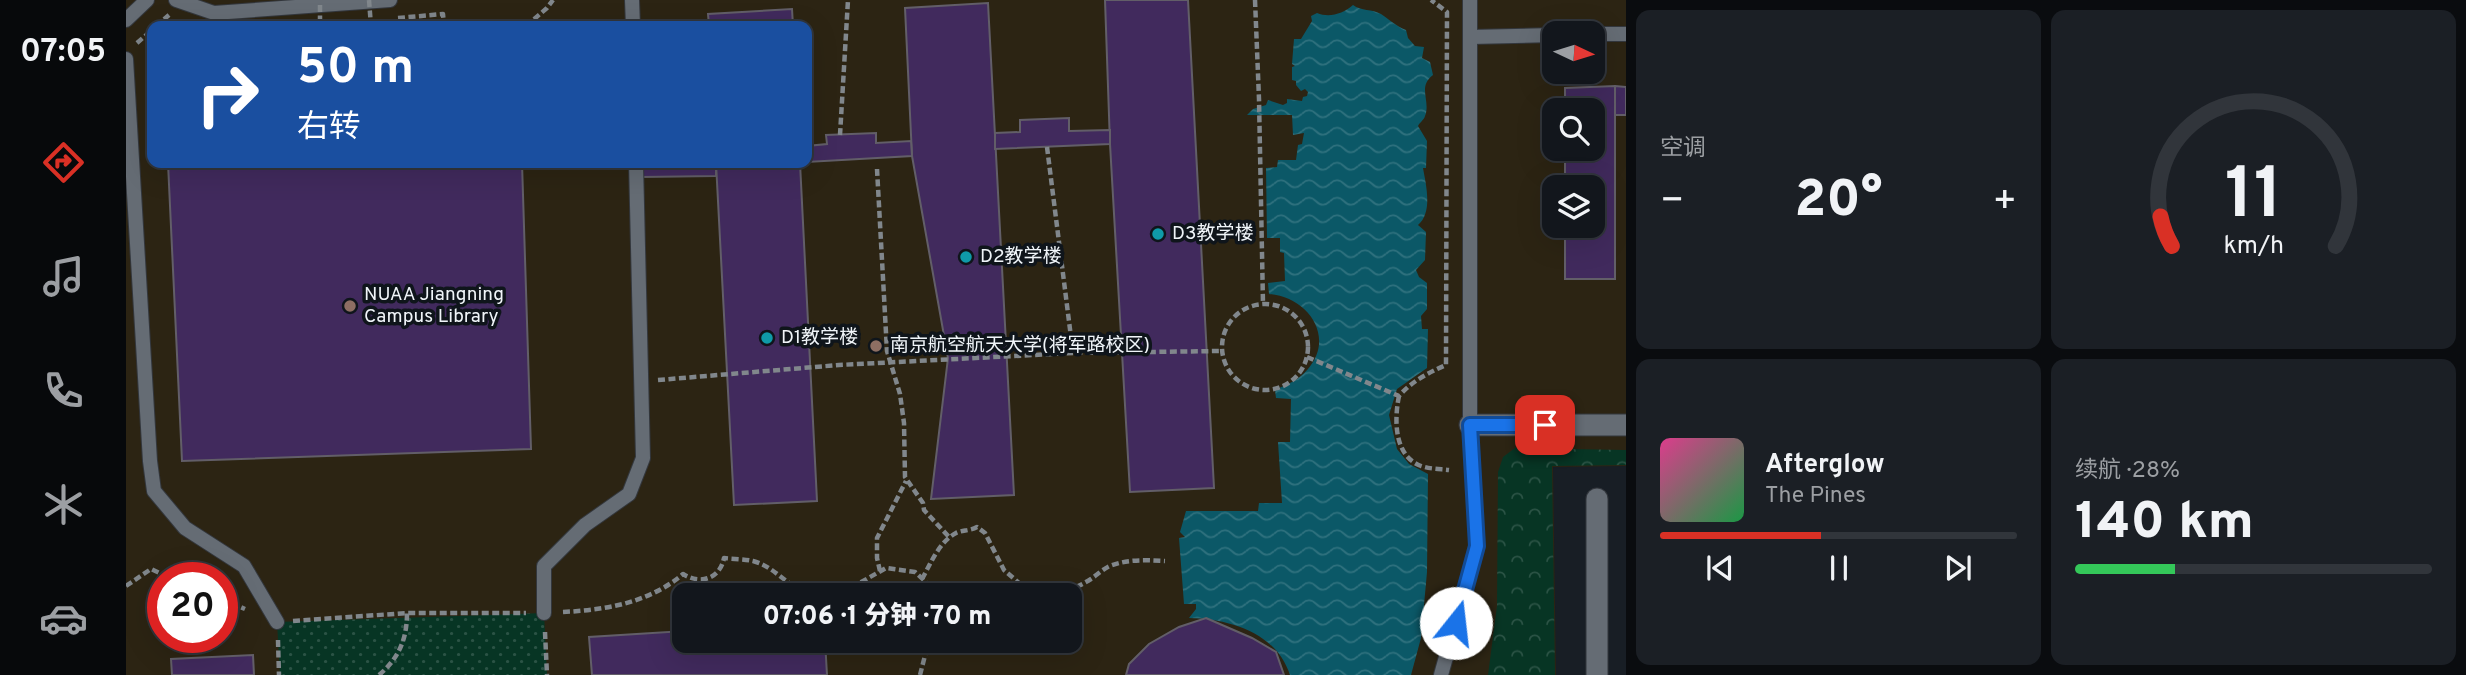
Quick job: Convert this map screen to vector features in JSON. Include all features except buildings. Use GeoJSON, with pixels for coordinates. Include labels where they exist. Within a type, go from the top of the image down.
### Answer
{"type":"FeatureCollection","features":[{"type":"Feature","properties":{"kind":"street"},"geometry":{"type":"LineString","coordinates":[[1470,425],[1626,425]]}},
{"type":"Feature","properties":{"kind":"street"},"geometry":{"type":"LineString","coordinates":[[1597,499],[1597,675]]}},
{"type":"Feature","properties":{"kind":"lane"},"geometry":{"type":"LineString","coordinates":[[126,20],[147,0]]}},
{"type":"Feature","properties":{"kind":"lane"},"geometry":{"type":"LineString","coordinates":[[176,0],[215,13],[390,0]]}},
{"type":"Feature","properties":{"kind":"lane"},"geometry":{"type":"LineString","coordinates":[[632,0],[632,21]]}},
{"type":"Feature","properties":{"kind":"lane"},"geometry":{"type":"LineString","coordinates":[[1441,675],[1477,546],[1470,425],[1470,0]]}},
{"type":"Feature","properties":{"kind":"lane"},"geometry":{"type":"LineString","coordinates":[[1605,34],[1626,34]]}},
{"type":"Feature","properties":{"kind":"lane"},"geometry":{"type":"LineString","coordinates":[[1470,37],[1542,35]]}},
{"type":"Feature","properties":{"kind":"lane"},"geometry":{"type":"LineString","coordinates":[[126,59],[154,491],[185,528],[244,566],[277,622]]}},
{"type":"Feature","properties":{"kind":"lane"},"geometry":{"type":"LineString","coordinates":[[544,613],[544,566],[585,526],[629,494],[643,458],[636,168]]}},
{"type":"Feature","properties":{"kind":"path"},"geometry":{"type":"LineString","coordinates":[[369,0],[371,21]]}},
{"type":"Feature","properties":{"kind":"path"},"geometry":{"type":"LineString","coordinates":[[532,21],[553,0]]}},
{"type":"Feature","properties":{"kind":"path"},"geometry":{"type":"LineString","coordinates":[[840,135],[848,0]]}},
{"type":"Feature","properties":{"kind":"path"},"geometry":{"type":"LineString","coordinates":[[1255,0],[1263,304]]}},
{"type":"Feature","properties":{"kind":"path"},"geometry":{"type":"LineString","coordinates":[[1432,0],[1447,12],[1446,365],[1406,388],[1399,396],[1396,430],[1404,452],[1419,465],[1449,470]]}},
{"type":"Feature","properties":{"kind":"path"},"geometry":{"type":"LineString","coordinates":[[320,5],[320,21]]}},
{"type":"Feature","properties":{"kind":"path"},"geometry":{"type":"LineString","coordinates":[[1047,147],[1073,353]]}},
{"type":"Feature","properties":{"kind":"path"},"geometry":{"type":"LineString","coordinates":[[877,169],[887,351],[904,423],[906,480],[877,538],[880,571]]}},
{"type":"Feature","properties":{"kind":"path"},"geometry":{"type":"LineString","coordinates":[[1263,304],[1287,310],[1298,319],[1305,330],[1308,343],[1307,356],[1295,378],[1272,390],[1244,386],[1233,377],[1225,365],[1222,351],[1222,337],[1228,324],[1237,314],[1249,307],[1263,304]]}},
{"type":"Feature","properties":{"kind":"path"},"geometry":{"type":"LineString","coordinates":[[641,382],[891,362],[1073,353],[1222,351]]}},
{"type":"Feature","properties":{"kind":"path"},"geometry":{"type":"LineString","coordinates":[[1307,356],[1399,396]]}},
{"type":"Feature","properties":{"kind":"path"},"geometry":{"type":"LineString","coordinates":[[906,480],[923,503],[924,510],[949,537]]}},
{"type":"Feature","properties":{"kind":"path"},"geometry":{"type":"LineString","coordinates":[[922,579],[945,540],[959,531],[970,531],[977,527],[985,533],[1004,570],[1019,583]]}},
{"type":"Feature","properties":{"kind":"path"},"geometry":{"type":"LineString","coordinates":[[1082,584],[1109,567],[1132,560],[1165,561]]}},
{"type":"Feature","properties":{"kind":"path"},"geometry":{"type":"LineString","coordinates":[[859,583],[886,568],[915,572],[927,583]]}},
{"type":"Feature","properties":{"kind":"path"},"geometry":{"type":"LineString","coordinates":[[126,586],[147,572]]}},
{"type":"Feature","properties":{"kind":"path"},"geometry":{"type":"LineString","coordinates":[[379,675],[395,660],[401,649],[406,636],[407,613]]}},
{"type":"Feature","properties":{"kind":"path"},"geometry":{"type":"LineString","coordinates":[[544,613],[547,675]]}},
{"type":"Feature","properties":{"kind":"path"},"geometry":{"type":"LineString","coordinates":[[277,622],[279,675]]}},
{"type":"Feature","properties":{"kind":"path"},"geometry":{"type":"LineString","coordinates":[[920,675],[926,653]]}},
{"type":"Feature","properties":{"kind":"shaded area","name":"南京航空航天大学(将军路校区)"},"geometry":{"type":"Polygon","coordinates":[[[126,0],[1626,0],[1626,466],[1553,467],[1556,675],[126,675],[126,0]]]}},
{"type":"Feature","properties":{"kind":"green space"},"geometry":{"type":"Polygon","coordinates":[[[1515,448],[1626,450],[1626,465],[1552,466],[1555,675],[1488,675],[1497,606],[1498,472],[1503,457],[1515,448]]]}},
{"type":"Feature","properties":{"kind":"green space"},"geometry":{"type":"Polygon","coordinates":[[[544,613],[547,675],[280,675],[277,622],[544,613]]]}},
{"type":"Feature","properties":{"kind":"water"},"geometry":{"type":"Polygon","coordinates":[[[1353,5],[1381,14],[1406,30],[1408,38],[1415,46],[1424,47],[1422,58],[1430,62],[1433,75],[1426,84],[1426,110],[1418,126],[1427,141],[1426,168],[1423,168],[1427,206],[1423,220],[1418,225],[1426,232],[1425,260],[1416,270],[1419,277],[1427,283],[1427,309],[1421,316],[1422,329],[1428,329],[1427,368],[1397,389],[1389,415],[1397,449],[1409,464],[1428,474],[1427,572],[1421,638],[1411,675],[1290,675],[1274,648],[1262,638],[1235,625],[1189,618],[1196,609],[1196,604],[1184,604],[1179,538],[1185,537],[1180,532],[1186,511],[1258,511],[1259,503],[1282,503],[1278,442],[1290,442],[1291,399],[1276,398],[1275,390],[1305,373],[1316,356],[1319,344],[1318,332],[1305,310],[1295,302],[1269,294],[1268,283],[1285,281],[1284,253],[1280,252],[1280,238],[1267,238],[1266,168],[1277,167],[1278,160],[1296,160],[1298,145],[1302,144],[1304,133],[1293,135],[1292,115],[1247,115],[1253,109],[1266,105],[1268,100],[1283,105],[1287,103],[1287,99],[1302,101],[1303,97],[1307,96],[1308,92],[1305,89],[1301,91],[1296,81],[1292,80],[1292,67],[1295,66],[1292,64],[1294,39],[1301,39],[1312,21],[1311,16],[1317,13],[1336,14],[1353,5]]]}},
{"type":"Feature","properties":{"kind":"place","name":"D3教学楼"},"geometry":{"type":"Point","coordinates":[1158,234]}},
{"type":"Feature","properties":{"kind":"place","name":"D2教学楼"},"geometry":{"type":"Point","coordinates":[966,257]}},
{"type":"Feature","properties":{"kind":"place","name":"NUAA Jiangning Campus Library"},"geometry":{"type":"Point","coordinates":[350,306]}},
{"type":"Feature","properties":{"kind":"place","name":"D1教学楼"},"geometry":{"type":"Point","coordinates":[767,338]}},
{"type":"Feature","properties":{"kind":"place","name":"南京航空航天大学(将军路校区)"},"geometry":{"type":"Point","coordinates":[876,346]}},
{"type":"Feature","properties":{"kind":"route"},"geometry":{"type":"LineString","coordinates":[[1456,623],[1477,546],[1470,425],[1545,425]]}}]}
